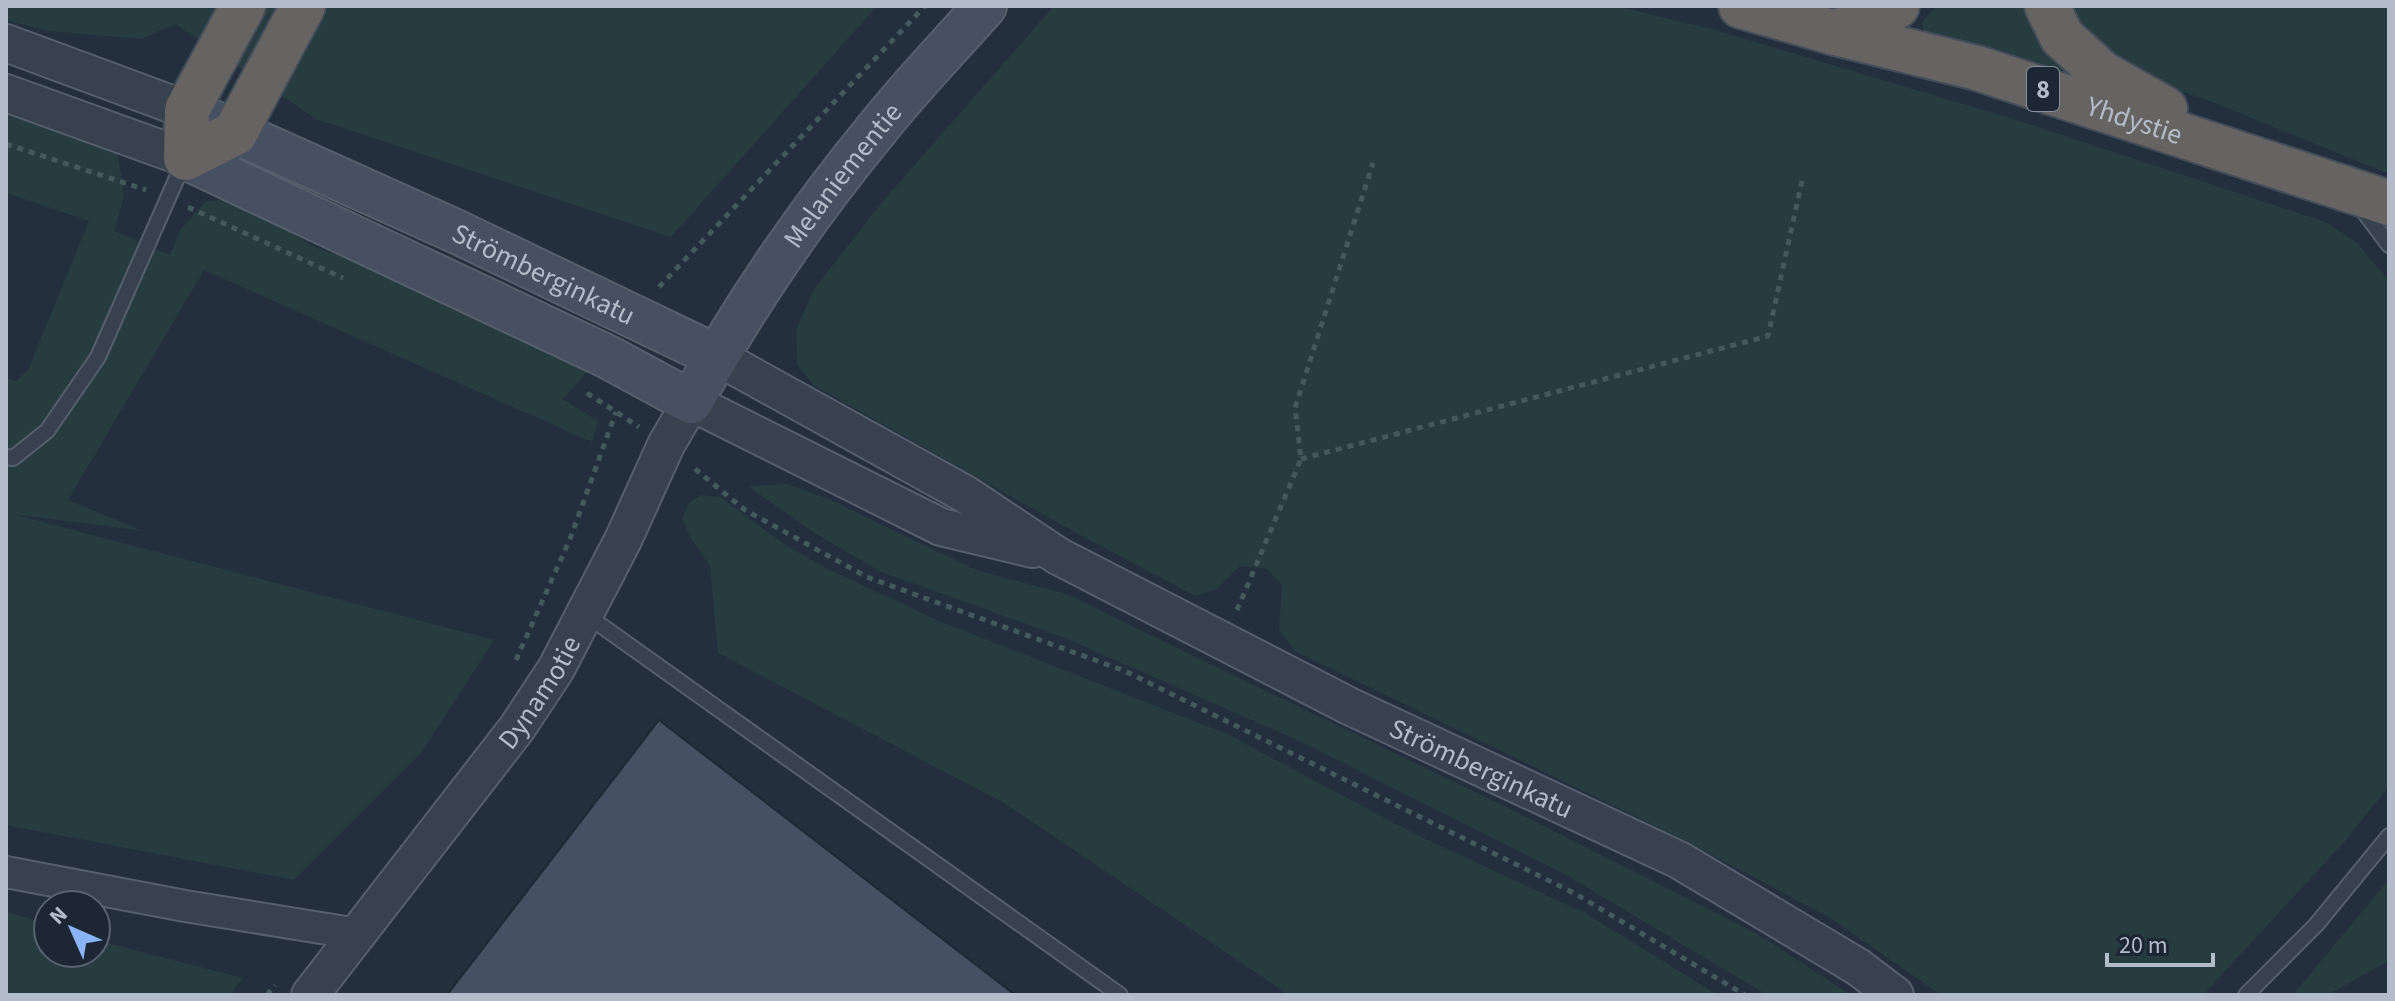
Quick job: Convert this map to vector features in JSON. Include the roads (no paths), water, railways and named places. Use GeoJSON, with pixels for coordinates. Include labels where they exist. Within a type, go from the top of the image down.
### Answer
{"type":"FeatureCollection","features":[{"type":"Feature","properties":{"kind":"highway"},"geometry":{"type":"LineString","coordinates":[[243,6],[187,110],[186,158],[235,133],[303,6]]}},
{"type":"Feature","properties":{"kind":"highway","name":"Yhdystie"},"geometry":{"type":"LineString","coordinates":[[1741,6],[1977,68],[2389,203]]}},
{"type":"Feature","properties":{"kind":"highway"},"geometry":{"type":"LineString","coordinates":[[1835,33],[1897,6]]}},
{"type":"Feature","properties":{"kind":"highway"},"geometry":{"type":"LineString","coordinates":[[2047,6],[2062,37],[2103,74],[2247,155]]}},
{"type":"Feature","properties":{"kind":"main road","name":"Melaniementie"},"geometry":{"type":"LineString","coordinates":[[716,356],[824,196],[877,129],[985,6]]}},
{"type":"Feature","properties":{"kind":"main road","name":"Strömberginkatu"},"geometry":{"type":"LineString","coordinates":[[187,110],[453,230],[716,356]]}},
{"type":"Feature","properties":{"kind":"main road","name":"Strömberginkatu"},"geometry":{"type":"LineString","coordinates":[[186,158],[608,357],[691,402]]}},
{"type":"Feature","properties":{"kind":"main road","name":"Dynamotie"},"geometry":{"type":"LineString","coordinates":[[691,402],[716,356]]}},
{"type":"Feature","properties":{"kind":"street","name":"Strömberginkatu"},"geometry":{"type":"LineString","coordinates":[[6,43],[187,110]]}},
{"type":"Feature","properties":{"kind":"street","name":"Strömberginkatu"},"geometry":{"type":"LineString","coordinates":[[6,93],[186,158]]}},
{"type":"Feature","properties":{"kind":"street","name":"Strömberginkatu"},"geometry":{"type":"LineString","coordinates":[[716,356],[965,494],[1058,556],[1349,706],[1679,860],[1858,967],[1895,995]]}},
{"type":"Feature","properties":{"kind":"street","name":"Strömberginkatu"},"geometry":{"type":"LineString","coordinates":[[691,402],[941,527],[1058,556]]}},
{"type":"Feature","properties":{"kind":"street","name":"Dynamotie"},"geometry":{"type":"LineString","coordinates":[[310,995],[517,728],[556,669],[623,540],[666,445],[691,402]]}},
{"type":"Feature","properties":{"kind":"street"},"geometry":{"type":"LineString","coordinates":[[6,872],[185,906],[358,934]]}},
{"type":"Feature","properties":{"kind":"lane"},"geometry":{"type":"LineString","coordinates":[[6,457],[13,458],[47,431],[98,357],[186,158]]}},
{"type":"Feature","properties":{"kind":"lane"},"geometry":{"type":"LineString","coordinates":[[2347,188],[2389,245]]}},
{"type":"Feature","properties":{"kind":"lane"},"geometry":{"type":"LineString","coordinates":[[584,614],[1120,995]]}},
{"type":"Feature","properties":{"kind":"lane"},"geometry":{"type":"LineString","coordinates":[[2246,995],[2316,925],[2389,836]]}}]}
